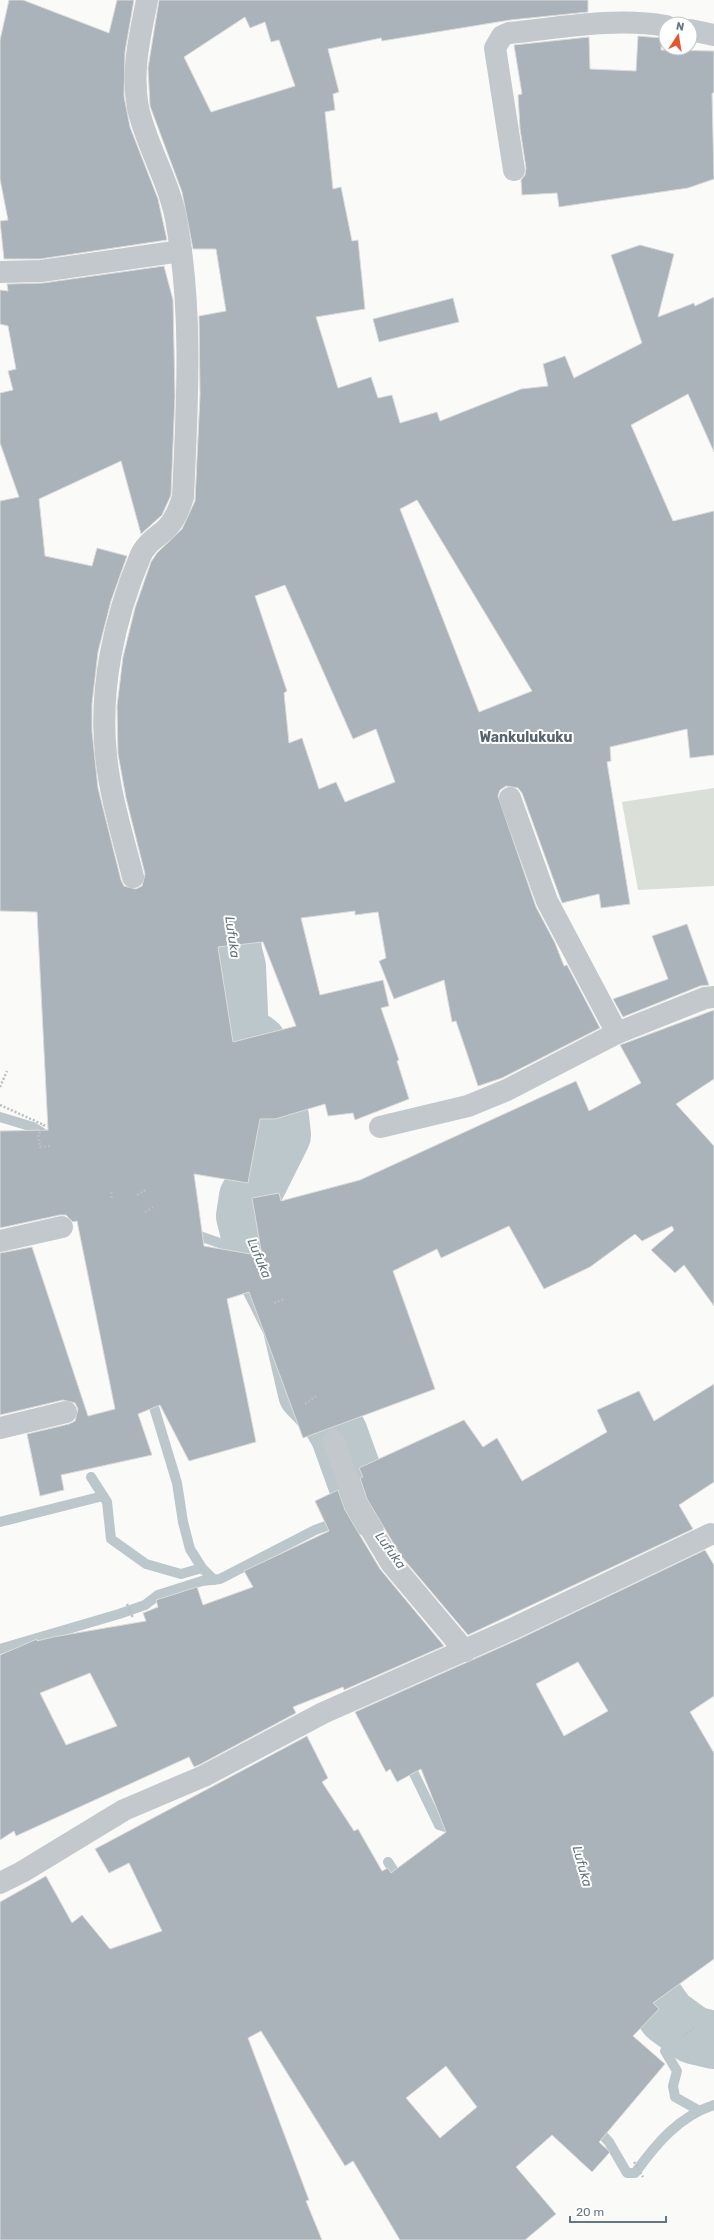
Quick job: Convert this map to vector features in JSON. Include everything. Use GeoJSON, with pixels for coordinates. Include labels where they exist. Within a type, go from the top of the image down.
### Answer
{"type":"FeatureCollection","features":[{"type":"Feature","properties":{"kind":"street"},"geometry":{"type":"LineString","coordinates":[[132,877],[111,787],[106,756],[104,716],[107,676],[116,626],[139,559],[149,543],[167,528],[177,515],[183,497],[188,387],[187,318],[181,251],[173,205],[145,131],[139,108],[136,86],[135,65],[147,0]]}},
{"type":"Feature","properties":{"kind":"street"},"geometry":{"type":"LineString","coordinates":[[514,170],[495,48],[502,36],[509,33],[603,24],[658,25]]}},
{"type":"Feature","properties":{"kind":"street"},"geometry":{"type":"LineString","coordinates":[[698,32],[714,35]]}},
{"type":"Feature","properties":{"kind":"street"},"geometry":{"type":"LineString","coordinates":[[0,272],[41,271],[181,251]]}},
{"type":"Feature","properties":{"kind":"street"},"geometry":{"type":"LineString","coordinates":[[510,798],[547,901],[617,1033]]}},
{"type":"Feature","properties":{"kind":"street"},"geometry":{"type":"LineString","coordinates":[[380,1127],[468,1106],[507,1090],[617,1033],[705,998],[714,997]]}},
{"type":"Feature","properties":{"kind":"street"},"geometry":{"type":"LineString","coordinates":[[0,1241],[62,1227]]}},
{"type":"Feature","properties":{"kind":"street"},"geometry":{"type":"LineString","coordinates":[[0,1428],[66,1412]]}},
{"type":"Feature","properties":{"kind":"street"},"geometry":{"type":"LineString","coordinates":[[334,1441],[356,1504],[391,1563],[465,1651]]}},
{"type":"Feature","properties":{"kind":"street"},"geometry":{"type":"LineString","coordinates":[[0,1883],[22,1872],[124,1810],[204,1776],[323,1713],[465,1651],[711,1534]]}},
{"type":"Feature","properties":{"kind":"path"},"geometry":{"type":"LineString","coordinates":[[0,1087],[7,1071]]}},
{"type":"Feature","properties":{"kind":"path"},"geometry":{"type":"LineString","coordinates":[[0,1105],[44,1125],[38,1135],[40,1147],[50,1146]]}},
{"type":"Feature","properties":{"kind":"path"},"geometry":{"type":"LineString","coordinates":[[137,1195],[147,1189]]}},
{"type":"Feature","properties":{"kind":"path"},"geometry":{"type":"LineString","coordinates":[[111,1192],[112,1200]]}},
{"type":"Feature","properties":{"kind":"path"},"geometry":{"type":"LineString","coordinates":[[145,1212],[153,1207]]}},
{"type":"Feature","properties":{"kind":"path"},"geometry":{"type":"LineString","coordinates":[[274,1303],[284,1299]]}},
{"type":"Feature","properties":{"kind":"path"},"geometry":{"type":"LineString","coordinates":[[306,1404],[316,1396]]}},
{"type":"Feature","properties":{"kind":"path"},"geometry":{"type":"LineString","coordinates":[[127,1604],[133,1618]]}},
{"type":"Feature","properties":{"kind":"path"},"geometry":{"type":"LineString","coordinates":[[683,2036],[694,2028]]}},
{"type":"Feature","properties":{"kind":"path"},"geometry":{"type":"LineString","coordinates":[[634,2162],[643,2177]]}},
{"type":"Feature","properties":{"kind":"shaded area"},"geometry":{"type":"Polygon","coordinates":[[[714,788],[714,886],[638,890],[622,802],[714,788]]]}},
{"type":"Feature","properties":{"kind":"building"},"geometry":{"type":"Polygon","coordinates":[[[9,0],[23,0],[109,33],[117,0],[134,0],[125,52],[124,96],[130,127],[158,199],[167,240],[40,259],[4,259],[0,221],[8,220],[0,179],[0,40],[9,0]]]}},
{"type":"Feature","properties":{"kind":"building"},"geometry":{"type":"Polygon","coordinates":[[[159,0],[588,0],[588,12],[510,20],[382,41],[381,38],[328,49],[339,92],[333,94],[335,110],[325,112],[333,189],[341,187],[352,241],[358,240],[365,309],[316,317],[338,388],[371,377],[378,398],[392,395],[400,423],[437,412],[440,421],[521,389],[548,386],[543,364],[565,356],[574,378],[642,343],[611,255],[640,245],[674,254],[658,317],[694,303],[695,306],[714,297],[714,452],[688,394],[631,425],[673,521],[714,511],[714,755],[690,758],[687,729],[610,747],[611,761],[607,762],[630,904],[601,908],[599,894],[562,903],[522,793],[518,788],[506,786],[500,790],[498,796],[536,907],[555,943],[564,966],[567,965],[600,1028],[502,1078],[478,1086],[456,1021],[452,1022],[444,980],[394,999],[379,961],[386,958],[378,912],[355,915],[355,911],[301,918],[320,995],[383,980],[389,1006],[381,1008],[399,1060],[397,1061],[409,1099],[355,1120],[353,1113],[328,1116],[325,1104],[275,1119],[260,1119],[248,1183],[194,1174],[204,1246],[262,1256],[252,1198],[279,1193],[281,1201],[360,1180],[576,1081],[589,1111],[641,1083],[620,1045],[714,1010],[714,1079],[676,1104],[714,1146],[714,1306],[684,1265],[675,1273],[651,1250],[674,1230],[672,1226],[642,1241],[635,1234],[590,1267],[544,1289],[509,1226],[441,1258],[437,1249],[393,1271],[435,1389],[303,1438],[249,1292],[227,1299],[256,1442],[189,1461],[160,1405],[138,1414],[152,1455],[61,1475],[64,1490],[40,1496],[27,1434],[69,1424],[75,1421],[78,1409],[75,1403],[63,1400],[0,1415],[0,1253],[32,1247],[88,1416],[115,1409],[77,1221],[73,1222],[66,1215],[60,1215],[0,1228],[0,1131],[48,1130],[37,912],[0,911],[0,501],[19,497],[0,443],[0,393],[13,390],[8,371],[16,369],[8,326],[0,324],[0,290],[8,291],[7,284],[43,283],[164,266],[173,300],[175,395],[171,495],[162,515],[141,534],[121,461],[39,499],[45,556],[92,566],[97,548],[127,556],[111,601],[98,652],[92,704],[92,731],[98,788],[121,880],[124,886],[136,889],[142,886],[145,874],[126,798],[118,754],[117,706],[123,657],[135,608],[151,562],[157,553],[182,529],[195,501],[200,395],[199,316],[226,311],[216,249],[193,249],[182,192],[150,106],[148,68],[159,0]],[[245,17],[184,57],[211,112],[295,86],[279,40],[271,42],[265,22],[250,28],[245,17]],[[417,500],[400,509],[479,712],[532,691],[417,500]],[[285,585],[255,596],[287,691],[284,693],[289,743],[302,738],[319,789],[336,782],[345,802],[395,782],[376,729],[353,739],[285,585]],[[263,942],[218,947],[233,1042],[296,1026],[263,942]]]}},
{"type":"Feature","properties":{"kind":"building"},"geometry":{"type":"Polygon","coordinates":[[[638,36],[658,38],[658,56],[698,56],[698,51],[714,51],[714,93],[712,93],[714,179],[688,188],[559,207],[557,193],[522,195],[521,180],[525,175],[526,168],[520,129],[518,95],[522,94],[514,45],[589,37],[590,69],[636,71],[638,36]]]}},
{"type":"Feature","properties":{"kind":"building"},"geometry":{"type":"Polygon","coordinates":[[[453,298],[459,322],[379,342],[373,319],[453,298]]]}},
{"type":"Feature","properties":{"kind":"building"},"geometry":{"type":"Polygon","coordinates":[[[687,924],[709,985],[700,986],[623,1017],[613,999],[668,979],[652,936],[687,924]]]}},
{"type":"Feature","properties":{"kind":"building"},"geometry":{"type":"Polygon","coordinates":[[[714,1384],[714,1482],[679,1505],[693,1529],[468,1635],[401,1556],[367,1499],[360,1478],[363,1477],[359,1468],[464,1420],[483,1447],[497,1438],[522,1481],[607,1432],[597,1410],[639,1391],[654,1421],[714,1384]]]}},
{"type":"Feature","properties":{"kind":"building"},"geometry":{"type":"Polygon","coordinates":[[[338,1490],[345,1510],[380,1569],[444,1646],[344,1690],[343,1687],[293,1707],[296,1713],[199,1765],[194,1767],[189,1757],[16,1836],[14,1831],[0,1840],[0,1655],[37,1639],[37,1641],[146,1621],[143,1613],[158,1607],[156,1600],[197,1587],[203,1605],[253,1587],[244,1571],[329,1531],[315,1501],[338,1490]],[[90,1673],[40,1693],[66,1745],[117,1726],[90,1673]]]}},
{"type":"Feature","properties":{"kind":"building"},"geometry":{"type":"Polygon","coordinates":[[[705,1550],[714,1565],[714,1696],[690,1712],[714,1753],[714,1959],[653,2003],[659,2009],[633,2036],[665,2064],[599,2142],[610,2152],[592,2172],[552,2135],[516,2167],[556,2214],[525,2240],[400,2240],[353,2161],[345,2166],[261,2031],[248,2038],[309,2200],[306,2201],[322,2240],[0,2240],[0,1902],[46,1876],[72,1923],[82,1915],[110,1949],[162,1931],[129,1863],[109,1873],[95,1849],[307,1736],[328,1778],[322,1782],[354,1831],[358,1829],[382,1871],[388,1868],[391,1873],[446,1832],[421,1769],[397,1782],[390,1769],[386,1772],[355,1712],[517,1640],[705,1550]],[[578,1662],[536,1684],[564,1736],[608,1711],[578,1662]],[[446,2066],[406,2098],[440,2138],[477,2107],[446,2066]]]}},
{"type":"Feature","properties":{"kind":"waterway","name":"Lufuka"},"geometry":{"type":"LineString","coordinates":[[215,868],[222,877],[227,890],[233,951],[237,967],[240,1035],[245,1040],[254,1041],[258,1044],[280,1117],[282,1135],[257,1185],[248,1197],[245,1216],[254,1251],[291,1324],[307,1393],[328,1415],[339,1434],[365,1506]]}},
{"type":"Feature","properties":{"kind":"waterway"},"geometry":{"type":"LineString","coordinates":[[0,1117],[33,1127],[44,1134],[45,1141]]}},
{"type":"Feature","properties":{"kind":"waterway"},"geometry":{"type":"LineString","coordinates":[[191,1233],[231,1247],[252,1244]]}},
{"type":"Feature","properties":{"kind":"waterway"},"geometry":{"type":"LineString","coordinates":[[154,1407],[177,1483],[183,1522],[190,1549],[202,1568],[214,1580]]}},
{"type":"Feature","properties":{"kind":"waterway"},"geometry":{"type":"LineString","coordinates":[[91,1477],[107,1502],[111,1539],[146,1564],[181,1574],[202,1568]]}},
{"type":"Feature","properties":{"kind":"waterway"},"geometry":{"type":"LineString","coordinates":[[0,1522],[103,1496]]}},
{"type":"Feature","properties":{"kind":"waterway"},"geometry":{"type":"LineString","coordinates":[[0,1649],[119,1614],[145,1605],[158,1595],[202,1581],[220,1579],[315,1530],[356,1515]]}},
{"type":"Feature","properties":{"kind":"waterway"},"geometry":{"type":"LineString","coordinates":[[408,1761],[439,1825],[452,1829],[455,1835]]}},
{"type":"Feature","properties":{"kind":"waterway"},"geometry":{"type":"LineString","coordinates":[[388,1862],[401,1882]]}},
{"type":"Feature","properties":{"kind":"waterway","name":"Lufuka"},"geometry":{"type":"LineString","coordinates":[[604,1940],[625,1970],[653,1996],[667,2016],[693,2035],[714,2040]]}},
{"type":"Feature","properties":{"kind":"waterway"},"geometry":{"type":"LineString","coordinates":[[665,2051],[677,2071],[673,2086],[675,2097],[698,2110]]}},
{"type":"Feature","properties":{"kind":"waterway"},"geometry":{"type":"LineString","coordinates":[[595,2127],[609,2142],[627,2173],[635,2173],[669,2132],[690,2116],[714,2105]]}},
{"type":"Feature","properties":{"kind":"district","name":"Wankulukuku"},"geometry":{"type":"Point","coordinates":[526,737]}}]}
